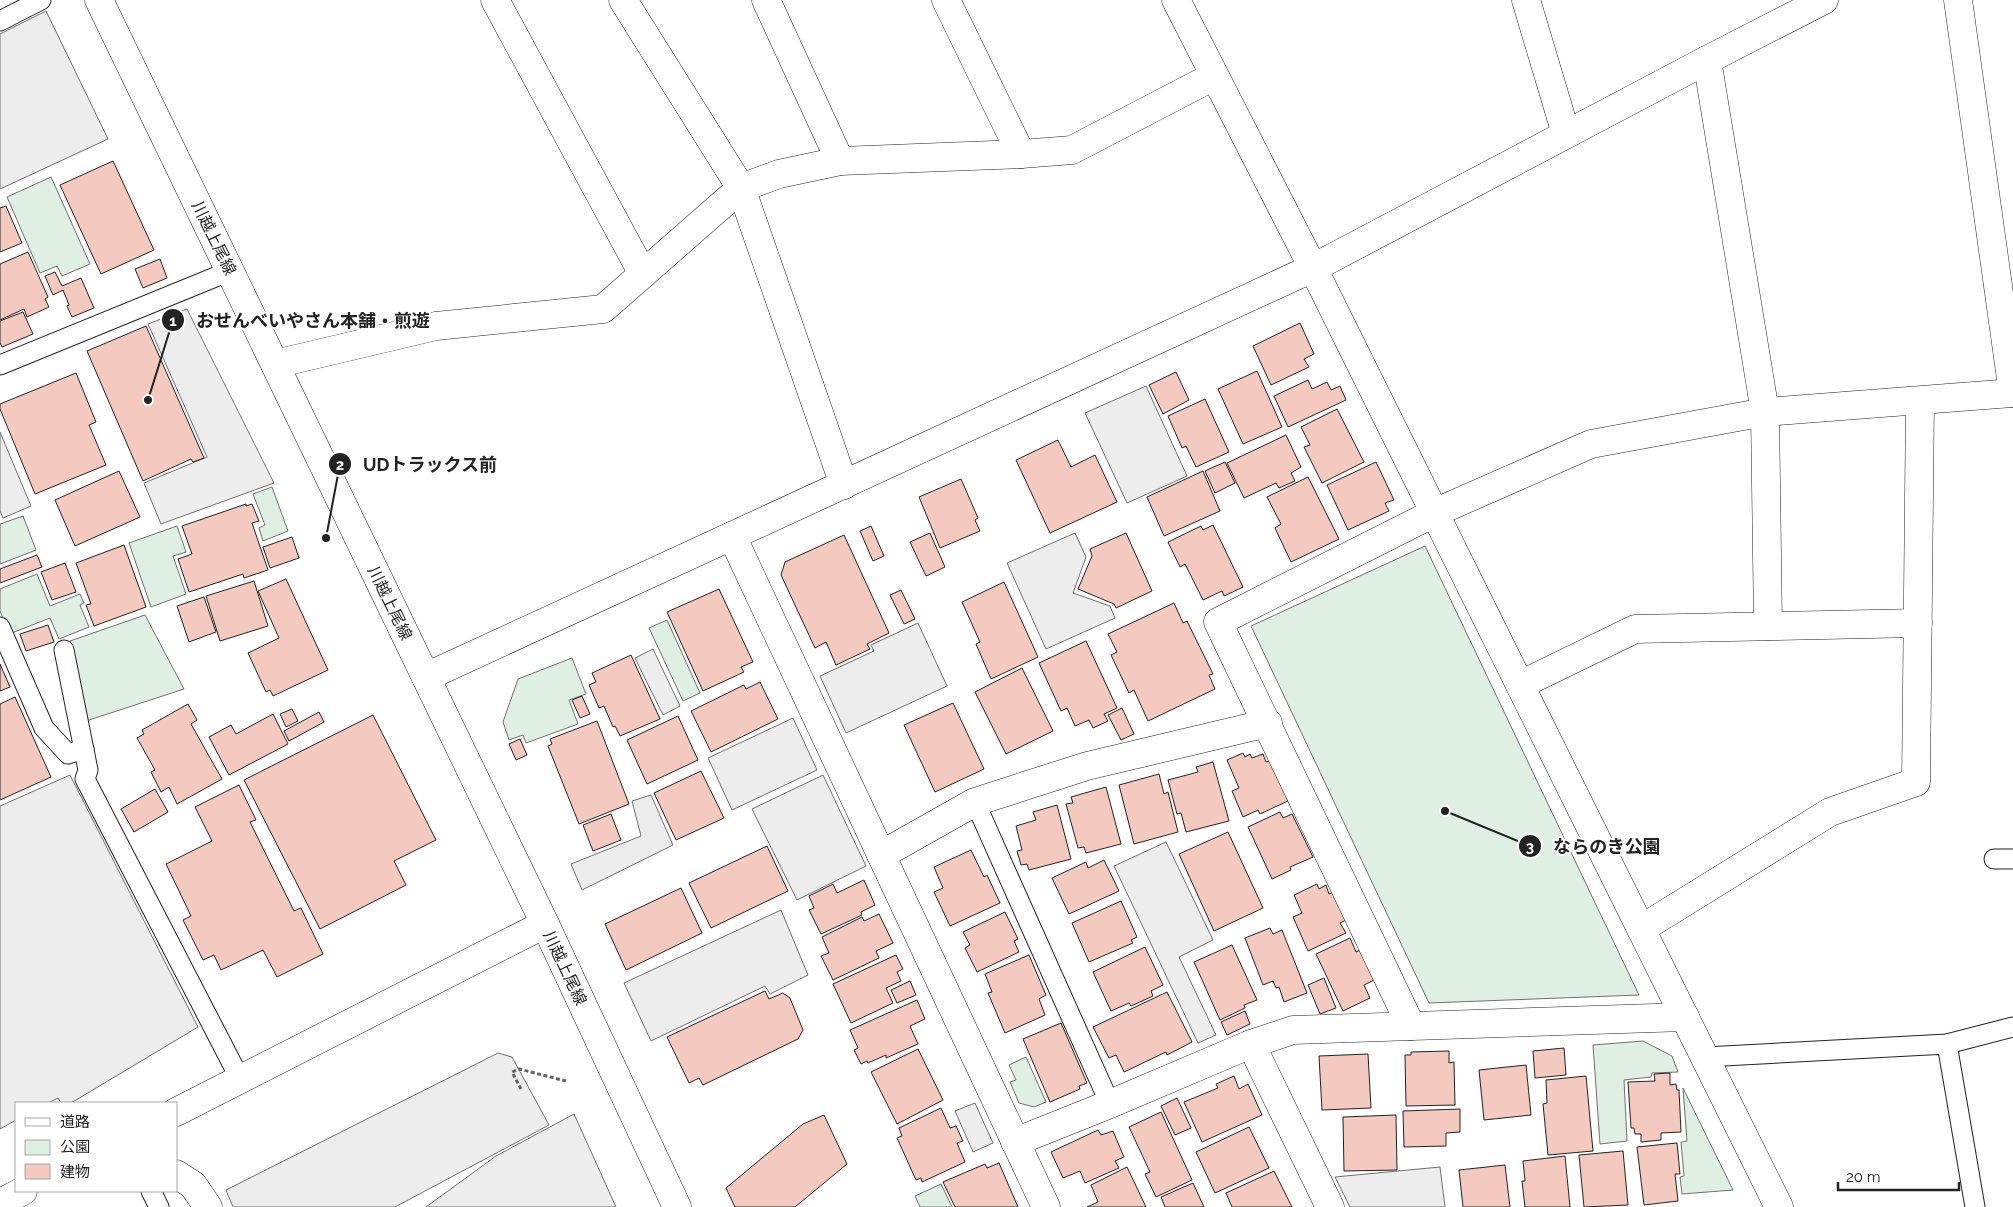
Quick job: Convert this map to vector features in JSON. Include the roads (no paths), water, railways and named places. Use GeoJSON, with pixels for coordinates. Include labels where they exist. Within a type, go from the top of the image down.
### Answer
{"type":"FeatureCollection","features":[{"type":"Feature","properties":{"kind":"street","name":"川越上尾線"},"geometry":{"type":"LineString","coordinates":[[99,0],[545,924],[677,1207]]}},
{"type":"Feature","properties":{"kind":"street"},"geometry":{"type":"LineString","coordinates":[[495,0],[643,274]]}},
{"type":"Feature","properties":{"kind":"street"},"geometry":{"type":"LineString","coordinates":[[623,0],[741,188],[844,484]]}},
{"type":"Feature","properties":{"kind":"street"},"geometry":{"type":"LineString","coordinates":[[766,0],[840,161]]}},
{"type":"Feature","properties":{"kind":"street"},"geometry":{"type":"LineString","coordinates":[[946,0],[1021,154]]}},
{"type":"Feature","properties":{"kind":"street"},"geometry":{"type":"LineString","coordinates":[[1176,0],[1313,268],[1779,1207],[1774,1207]]}},
{"type":"Feature","properties":{"kind":"street"},"geometry":{"type":"LineString","coordinates":[[1526,0],[1566,134]]}},
{"type":"Feature","properties":{"kind":"street"},"geometry":{"type":"LineString","coordinates":[[1411,1026],[1268,723],[1218,622],[1434,514],[1591,444],[1765,412],[2013,393],[1958,0]]}},
{"type":"Feature","properties":{"kind":"street"},"geometry":{"type":"LineString","coordinates":[[426,677],[1313,268],[1819,1]]}},
{"type":"Feature","properties":{"kind":"street"},"geometry":{"type":"LineString","coordinates":[[1707,60],[1765,412],[1768,626]]}},
{"type":"Feature","properties":{"kind":"street"},"geometry":{"type":"LineString","coordinates":[[275,364],[436,326],[603,309],[741,188],[779,174],[840,161],[1021,154],[1072,150],[1214,76]]}},
{"type":"Feature","properties":{"kind":"street"},"geometry":{"type":"LineString","coordinates":[[1641,929],[1830,812],[1916,782],[1920,401]]}},
{"type":"Feature","properties":{"kind":"street"},"geometry":{"type":"LineString","coordinates":[[732,536],[1046,1207]]}},
{"type":"Feature","properties":{"kind":"street"},"geometry":{"type":"LineString","coordinates":[[1520,685],[1635,629],[1918,623]]}},
{"type":"Feature","properties":{"kind":"street"},"geometry":{"type":"LineString","coordinates":[[881,855],[975,802],[1087,766],[1268,723]]}},
{"type":"Feature","properties":{"kind":"street"},"geometry":{"type":"LineString","coordinates":[[178,1111],[545,924]]}},
{"type":"Feature","properties":{"kind":"street"},"geometry":{"type":"LineString","coordinates":[[1015,1142],[1251,1044],[1293,1030],[1685,1017]]}},
{"type":"Feature","properties":{"kind":"street"},"geometry":{"type":"LineString","coordinates":[[1251,1044],[1330,1207]]}},
{"type":"Feature","properties":{"kind":"street"},"geometry":{"type":"LineString","coordinates":[[178,1175],[193,1185],[208,1207]]}},
{"type":"Feature","properties":{"kind":"street"},"geometry":{"type":"LineString","coordinates":[[0,1203],[21,1192]]}},
{"type":"Feature","properties":{"kind":"lane"},"geometry":{"type":"LineString","coordinates":[[0,21],[41,0]]}},
{"type":"Feature","properties":{"kind":"lane"},"geometry":{"type":"LineString","coordinates":[[0,365],[230,271]]}},
{"type":"Feature","properties":{"kind":"lane"},"geometry":{"type":"LineString","coordinates":[[0,627],[44,728],[68,754],[84,749]]}},
{"type":"Feature","properties":{"kind":"lane"},"geometry":{"type":"LineString","coordinates":[[64,650],[88,770],[85,779],[240,1079]]}},
{"type":"Feature","properties":{"kind":"lane"},"geometry":{"type":"LineString","coordinates":[[975,802],[1110,1104]]}},
{"type":"Feature","properties":{"kind":"lane"},"geometry":{"type":"LineString","coordinates":[[1705,1057],[1948,1044],[2013,1027]]}},
{"type":"Feature","properties":{"kind":"lane"},"geometry":{"type":"LineString","coordinates":[[1948,1044],[1975,1207]]}},
{"type":"Feature","properties":{"kind":"lane"},"geometry":{"type":"LineString","coordinates":[[152,1192],[159,1207]]}},
{"type":"Feature","properties":{"kind":"place","name":"おせんべいやさん本舗・煎遊"},"geometry":{"type":"Point","coordinates":[148,400]}},
{"type":"Feature","properties":{"kind":"place","name":"UDトラックス前"},"geometry":{"type":"Point","coordinates":[326,538]}},
{"type":"Feature","properties":{"kind":"place","name":"ならのき公園"},"geometry":{"type":"Point","coordinates":[1445,811]}}]}
